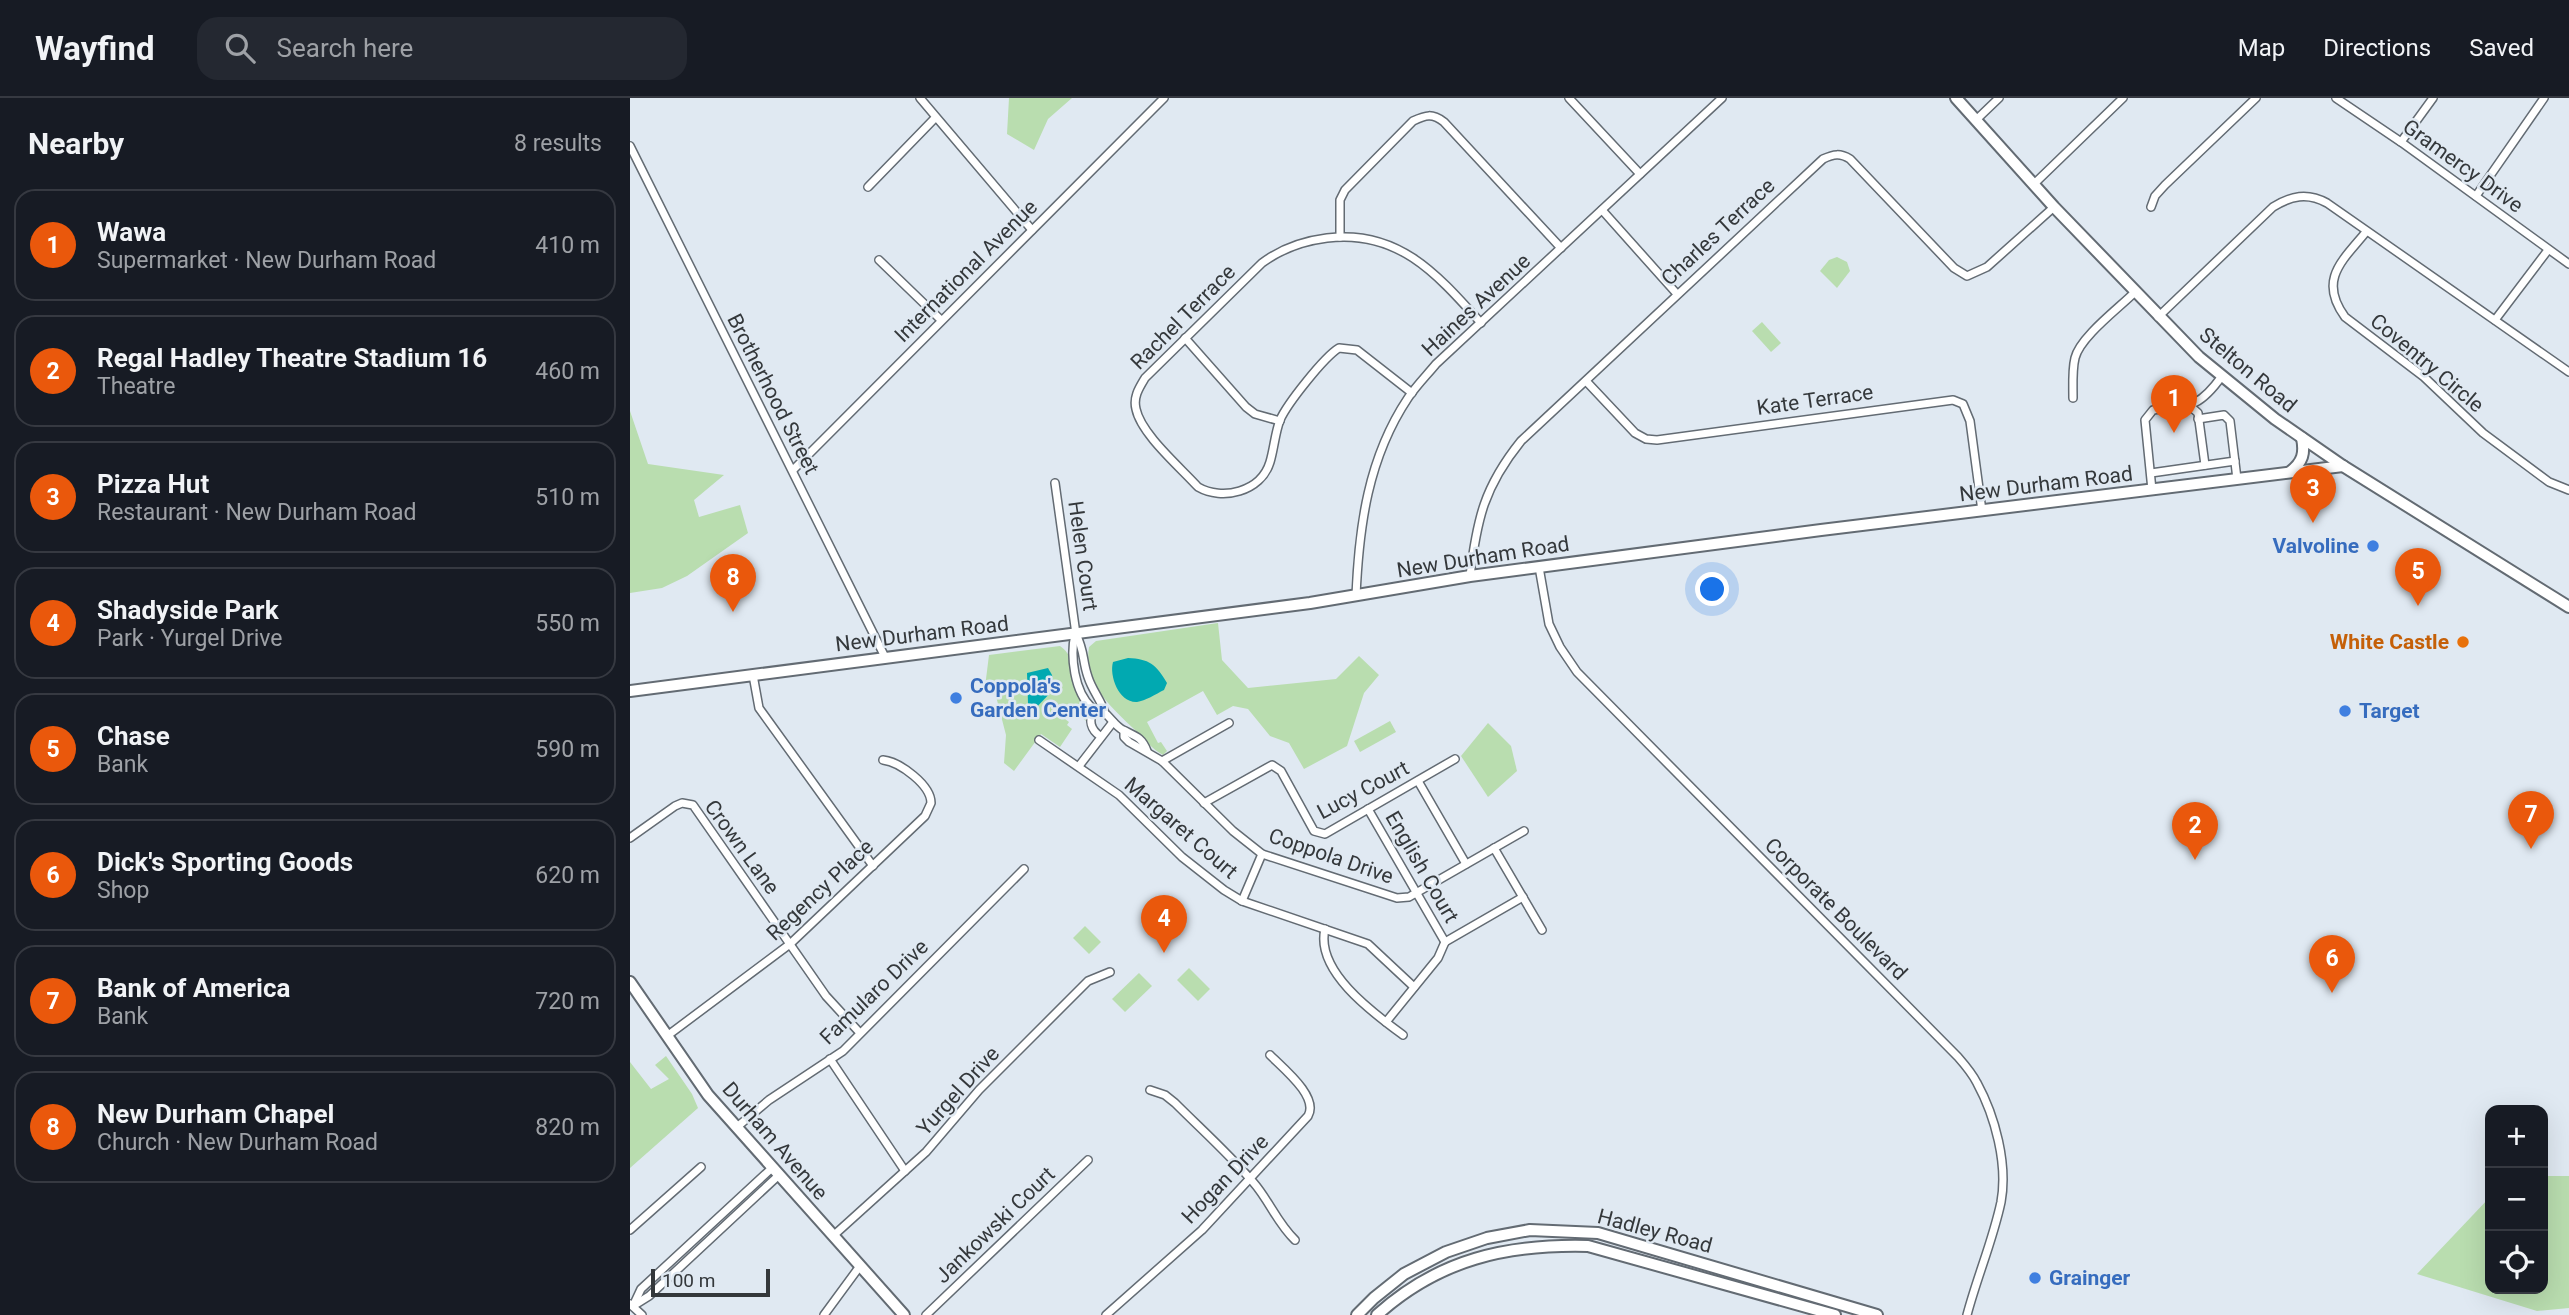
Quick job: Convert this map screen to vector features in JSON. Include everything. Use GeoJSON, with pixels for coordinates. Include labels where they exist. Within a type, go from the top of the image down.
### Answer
{"type":"FeatureCollection","features":[{"type":"Feature","properties":{"kind":"main road","name":"Stelton Road"},"geometry":{"type":"LineString","coordinates":[[1956,98],[2158,317],[2222,376],[2343,466],[2569,607]]}},
{"type":"Feature","properties":{"kind":"main road"},"geometry":{"type":"LineString","coordinates":[[2289,472],[2297,467],[2304,454],[2302,438]]}},
{"type":"Feature","properties":{"kind":"main road","name":"New Durham Road"},"geometry":{"type":"LineString","coordinates":[[630,691],[1356,596],[1470,576],[2343,466]]}},
{"type":"Feature","properties":{"kind":"main road","name":"Durham Avenue"},"geometry":{"type":"LineString","coordinates":[[630,982],[708,1095],[904,1315]]}},
{"type":"Feature","properties":{"kind":"main road","name":"Hadley Road"},"geometry":{"type":"LineString","coordinates":[[1357,1315],[1374,1297],[1405,1274],[1446,1252],[1487,1238],[1530,1230],[1598,1233],[1877,1315]]}},
{"type":"Feature","properties":{"kind":"main road","name":"Hadley Road"},"geometry":{"type":"LineString","coordinates":[[1377,1315],[1412,1288],[1458,1264],[1511,1249],[1559,1246],[1588,1246],[1835,1315]]}},
{"type":"Feature","properties":{"kind":"street"},"geometry":{"type":"LineString","coordinates":[[920,98],[1032,230]]}},
{"type":"Feature","properties":{"kind":"street","name":"International Avenue"},"geometry":{"type":"LineString","coordinates":[[793,470],[1164,98]]}},
{"type":"Feature","properties":{"kind":"street"},"geometry":{"type":"LineString","coordinates":[[1569,98],[1640,174]]}},
{"type":"Feature","properties":{"kind":"street"},"geometry":{"type":"LineString","coordinates":[[1976,120],[1999,98]]}},
{"type":"Feature","properties":{"kind":"street"},"geometry":{"type":"LineString","coordinates":[[2034,184],[2123,98]]}},
{"type":"Feature","properties":{"kind":"street"},"geometry":{"type":"LineString","coordinates":[[2151,207],[2155,196],[2165,185],[2256,98]]}},
{"type":"Feature","properties":{"kind":"street","name":"Gramercy Drive"},"geometry":{"type":"LineString","coordinates":[[2336,98],[2476,195],[2569,264]]}},
{"type":"Feature","properties":{"kind":"street"},"geometry":{"type":"LineString","coordinates":[[2401,142],[2433,98]]}},
{"type":"Feature","properties":{"kind":"street"},"geometry":{"type":"LineString","coordinates":[[2476,195],[2544,98]]}},
{"type":"Feature","properties":{"kind":"street","name":"Haines Avenue"},"geometry":{"type":"LineString","coordinates":[[1356,596],[1359,541],[1371,482],[1389,433],[1412,393],[1436,364],[1720,99]]}},
{"type":"Feature","properties":{"kind":"street"},"geometry":{"type":"LineString","coordinates":[[1340,237],[1340,200],[1345,190],[1413,121],[1435,115],[1561,248]]}},
{"type":"Feature","properties":{"kind":"street"},"geometry":{"type":"LineString","coordinates":[[868,187],[935,118]]}},
{"type":"Feature","properties":{"kind":"street","name":"Brotherhood Street"},"geometry":{"type":"LineString","coordinates":[[630,146],[885,657]]}},
{"type":"Feature","properties":{"kind":"street","name":"Charles Terrace"},"geometry":{"type":"LineString","coordinates":[[1470,576],[1476,529],[1482,508],[1502,465],[1521,441],[1823,159],[1842,154],[1850,159],[1954,268],[1967,276],[1987,267],[2054,207]]}},
{"type":"Feature","properties":{"kind":"street"},"geometry":{"type":"LineString","coordinates":[[2158,317],[2273,207],[2300,196],[2319,199],[2569,372]]}},
{"type":"Feature","properties":{"kind":"street"},"geometry":{"type":"LineString","coordinates":[[1602,210],[1677,294]]}},
{"type":"Feature","properties":{"kind":"street","name":"Coventry Circle"},"geometry":{"type":"LineString","coordinates":[[2366,232],[2337,268],[2332,281],[2338,307],[2345,317],[2424,377],[2483,433],[2549,482],[2569,489]]}},
{"type":"Feature","properties":{"kind":"street","name":"Rachel Terrace"},"geometry":{"type":"LineString","coordinates":[[1412,393],[1357,350],[1339,348],[1322,362],[1280,421],[1269,466],[1261,478],[1251,486],[1229,495],[1207,492],[1198,487],[1147,430],[1136,408],[1136,394],[1144,378],[1262,263],[1276,253],[1317,239],[1369,238],[1391,245],[1410,256],[1448,287],[1481,323]]}},
{"type":"Feature","properties":{"kind":"street"},"geometry":{"type":"LineString","coordinates":[[2495,320],[2548,250]]}},
{"type":"Feature","properties":{"kind":"street"},"geometry":{"type":"LineString","coordinates":[[879,260],[941,320]]}},
{"type":"Feature","properties":{"kind":"street"},"geometry":{"type":"LineString","coordinates":[[2073,398],[2074,361],[2077,351],[2087,338],[2136,292]]}},
{"type":"Feature","properties":{"kind":"street"},"geometry":{"type":"LineString","coordinates":[[1185,338],[1246,408],[1255,414],[1280,421]]}},
{"type":"Feature","properties":{"kind":"street"},"geometry":{"type":"LineString","coordinates":[[2152,490],[2145,420],[2153,410],[2190,406],[2208,395],[2222,376]]}},
{"type":"Feature","properties":{"kind":"street","name":"Kate Terrace"},"geometry":{"type":"LineString","coordinates":[[1586,381],[1635,433],[1646,439],[1657,440],[1953,400],[1963,404],[1970,421],[1982,512]]}},
{"type":"Feature","properties":{"kind":"street"},"geometry":{"type":"LineString","coordinates":[[2190,406],[2198,413],[2205,466]]}},
{"type":"Feature","properties":{"kind":"street"},"geometry":{"type":"LineString","coordinates":[[2198,419],[2224,415],[2230,421],[2237,479]]}},
{"type":"Feature","properties":{"kind":"street"},"geometry":{"type":"LineString","coordinates":[[2151,473],[2235,461]]}},
{"type":"Feature","properties":{"kind":"street","name":"Helen Court"},"geometry":{"type":"LineString","coordinates":[[1055,483],[1076,634]]}},
{"type":"Feature","properties":{"kind":"street","name":"Corporate Boulevard"},"geometry":{"type":"LineString","coordinates":[[1539,567],[1549,624],[1577,672],[1958,1056],[1977,1081],[1991,1115],[2000,1153],[2002,1181],[2001,1202],[1967,1315]]}},
{"type":"Feature","properties":{"kind":"street"},"geometry":{"type":"LineString","coordinates":[[1076,634],[1072,649],[1076,675],[1093,710],[1090,723],[1095,733],[1100,736]]}},
{"type":"Feature","properties":{"kind":"street","name":"Coppola Drive"},"geometry":{"type":"LineString","coordinates":[[1076,634],[1083,649],[1087,677],[1105,713],[1124,731],[1124,737],[1136,748],[1147,751],[1162,761],[1233,831],[1262,854],[1403,899],[1524,831]]}},
{"type":"Feature","properties":{"kind":"street"},"geometry":{"type":"LineString","coordinates":[[753,675],[759,708],[873,866]]}},
{"type":"Feature","properties":{"kind":"street"},"geometry":{"type":"LineString","coordinates":[[1093,710],[1105,713]]}},
{"type":"Feature","properties":{"kind":"street"},"geometry":{"type":"LineString","coordinates":[[1079,766],[1113,722]]}},
{"type":"Feature","properties":{"kind":"street"},"geometry":{"type":"LineString","coordinates":[[1162,761],[1229,723]]}},
{"type":"Feature","properties":{"kind":"street","name":"Margaret Court"},"geometry":{"type":"LineString","coordinates":[[1039,740],[1119,796],[1200,873],[1242,901],[1368,944],[1414,987]]}},
{"type":"Feature","properties":{"kind":"street","name":"Lucy Court"},"geometry":{"type":"LineString","coordinates":[[1204,803],[1272,765],[1281,771],[1312,828],[1319,834],[1329,832],[1455,759]]}},
{"type":"Feature","properties":{"kind":"street","name":"Regency Place"},"geometry":{"type":"LineString","coordinates":[[667,1036],[790,944],[925,816],[931,803],[928,791],[900,765],[883,760]]}},
{"type":"Feature","properties":{"kind":"street"},"geometry":{"type":"LineString","coordinates":[[1418,781],[1466,864]]}},
{"type":"Feature","properties":{"kind":"street","name":"Crown Lane"},"geometry":{"type":"LineString","coordinates":[[630,838],[676,806],[688,803],[693,805],[825,996],[860,1033]]}},
{"type":"Feature","properties":{"kind":"street","name":"English Court"},"geometry":{"type":"LineString","coordinates":[[1368,809],[1445,942]]}},
{"type":"Feature","properties":{"kind":"street"},"geometry":{"type":"LineString","coordinates":[[1494,848],[1542,930]]}},
{"type":"Feature","properties":{"kind":"street"},"geometry":{"type":"LineString","coordinates":[[1242,901],[1262,854]]}},
{"type":"Feature","properties":{"kind":"street","name":"Famularo Drive"},"geometry":{"type":"LineString","coordinates":[[737,1127],[769,1100],[842,1051],[1024,869]]}},
{"type":"Feature","properties":{"kind":"street"},"geometry":{"type":"LineString","coordinates":[[1386,1022],[1438,958],[1445,942],[1523,897]]}},
{"type":"Feature","properties":{"kind":"street"},"geometry":{"type":"LineString","coordinates":[[1325,929],[1323,947],[1346,987],[1357,1000],[1403,1035]]}},
{"type":"Feature","properties":{"kind":"street","name":"Yurgel Drive"},"geometry":{"type":"LineString","coordinates":[[833,1236],[926,1152],[979,1090],[1088,981],[1110,972]]}},
{"type":"Feature","properties":{"kind":"street","name":"Hogan Drive"},"geometry":{"type":"LineString","coordinates":[[1106,1315],[1202,1230],[1251,1180],[1311,1110],[1306,1094],[1270,1055]]}},
{"type":"Feature","properties":{"kind":"street"},"geometry":{"type":"LineString","coordinates":[[830,1059],[905,1171]]}},
{"type":"Feature","properties":{"kind":"street"},"geometry":{"type":"LineString","coordinates":[[1150,1090],[1165,1095],[1175,1103],[1251,1180],[1295,1240]]}},
{"type":"Feature","properties":{"kind":"street","name":"Jankowski Court"},"geometry":{"type":"LineString","coordinates":[[926,1315],[1088,1160]]}},
{"type":"Feature","properties":{"kind":"street"},"geometry":{"type":"LineString","coordinates":[[630,1230],[701,1167]]}},
{"type":"Feature","properties":{"kind":"street"},"geometry":{"type":"LineString","coordinates":[[642,1315],[631,1305],[649,1296],[776,1172]]}},
{"type":"Feature","properties":{"kind":"street"},"geometry":{"type":"LineString","coordinates":[[824,1315],[860,1266]]}},
{"type":"Feature","properties":{"kind":"green space"},"geometry":{"type":"Polygon","coordinates":[[[1009,98],[1072,98],[1048,119],[1034,150],[1007,134],[1009,98]]]}},
{"type":"Feature","properties":{"kind":"green space"},"geometry":{"type":"Polygon","coordinates":[[[1837,257],[1847,262],[1850,271],[1837,288],[1820,271],[1829,260],[1837,257]]]}},
{"type":"Feature","properties":{"kind":"green space"},"geometry":{"type":"Polygon","coordinates":[[[1762,322],[1781,343],[1771,352],[1752,331],[1762,322]]]}},
{"type":"Feature","properties":{"kind":"green space"},"geometry":{"type":"Polygon","coordinates":[[[630,411],[648,464],[724,475],[694,500],[699,517],[740,505],[748,533],[687,576],[662,588],[630,593],[630,411]]]}},
{"type":"Feature","properties":{"kind":"green space"},"geometry":{"type":"Polygon","coordinates":[[[1218,623],[1222,660],[1248,688],[1336,679],[1359,656],[1379,675],[1364,693],[1347,746],[1304,769],[1289,743],[1270,736],[1248,709],[1233,706],[1217,715],[1203,691],[1147,722],[1158,743],[1161,742],[1167,751],[1163,755],[1151,747],[1116,712],[1101,693],[1090,672],[1089,647],[1096,641],[1218,623]]]}},
{"type":"Feature","properties":{"kind":"green space"},"geometry":{"type":"Polygon","coordinates":[[[1060,646],[1066,651],[1075,669],[1086,721],[1068,706],[1061,716],[1069,722],[1067,725],[1072,729],[1060,747],[1041,734],[1014,771],[1004,763],[1006,735],[996,696],[985,687],[989,655],[1060,646]]]}},
{"type":"Feature","properties":{"kind":"green space"},"geometry":{"type":"Polygon","coordinates":[[[1390,721],[1396,732],[1360,752],[1354,741],[1390,721]]]}},
{"type":"Feature","properties":{"kind":"green space"},"geometry":{"type":"Polygon","coordinates":[[[1488,723],[1511,746],[1517,771],[1488,797],[1461,756],[1488,723]]]}},
{"type":"Feature","properties":{"kind":"green space"},"geometry":{"type":"Polygon","coordinates":[[[1085,926],[1101,942],[1089,954],[1073,938],[1085,926]]]}},
{"type":"Feature","properties":{"kind":"green space"},"geometry":{"type":"Polygon","coordinates":[[[1189,968],[1210,989],[1198,1001],[1177,980],[1189,968]]]}},
{"type":"Feature","properties":{"kind":"green space"},"geometry":{"type":"Polygon","coordinates":[[[1139,973],[1152,986],[1125,1012],[1112,999],[1139,973]]]}},
{"type":"Feature","properties":{"kind":"green space"},"geometry":{"type":"Polygon","coordinates":[[[666,1056],[692,1094],[698,1108],[630,1168],[630,1062],[651,1089],[669,1079],[655,1065],[666,1056]]]}},
{"type":"Feature","properties":{"kind":"green space"},"geometry":{"type":"Polygon","coordinates":[[[2548,1176],[2569,1176],[2569,1308],[2537,1311],[2417,1274],[2485,1202],[2485,1294],[2548,1294],[2548,1176]]]}},
{"type":"Feature","properties":{"kind":"water"},"geometry":{"type":"Polygon","coordinates":[[[1128,658],[1147,661],[1155,667],[1167,683],[1164,690],[1137,702],[1125,698],[1117,688],[1112,668],[1113,662],[1128,658]]]}},
{"type":"Feature","properties":{"kind":"water"},"geometry":{"type":"Polygon","coordinates":[[[1048,668],[1054,689],[1033,711],[1028,703],[1027,673],[1048,668]]]}},
{"type":"Feature","properties":{"kind":"place","name":"Wawa"},"geometry":{"type":"Point","coordinates":[2174,433]}},
{"type":"Feature","properties":{"kind":"place","name":"Pizza Hut"},"geometry":{"type":"Point","coordinates":[2313,523]}},
{"type":"Feature","properties":{"kind":"place","name":"Valvoline"},"geometry":{"type":"Point","coordinates":[2373,546]}},
{"type":"Feature","properties":{"kind":"place","name":"Chase"},"geometry":{"type":"Point","coordinates":[2418,606]}},
{"type":"Feature","properties":{"kind":"place","name":"New Durham Chapel"},"geometry":{"type":"Point","coordinates":[733,612]}},
{"type":"Feature","properties":{"kind":"place","name":"White Castle"},"geometry":{"type":"Point","coordinates":[2463,642]}},
{"type":"Feature","properties":{"kind":"place","name":"Coppola's Garden Center"},"geometry":{"type":"Point","coordinates":[956,698]}},
{"type":"Feature","properties":{"kind":"place","name":"Target"},"geometry":{"type":"Point","coordinates":[2345,711]}},
{"type":"Feature","properties":{"kind":"place","name":"Bank of America"},"geometry":{"type":"Point","coordinates":[2531,849]}},
{"type":"Feature","properties":{"kind":"place","name":"Regal Hadley Theatre Stadium 16"},"geometry":{"type":"Point","coordinates":[2195,860]}},
{"type":"Feature","properties":{"kind":"place","name":"Shadyside Park"},"geometry":{"type":"Point","coordinates":[1164,953]}},
{"type":"Feature","properties":{"kind":"place","name":"Dick's Sporting Goods"},"geometry":{"type":"Point","coordinates":[2332,993]}},
{"type":"Feature","properties":{"kind":"place","name":"Grainger"},"geometry":{"type":"Point","coordinates":[2035,1278]}}]}
